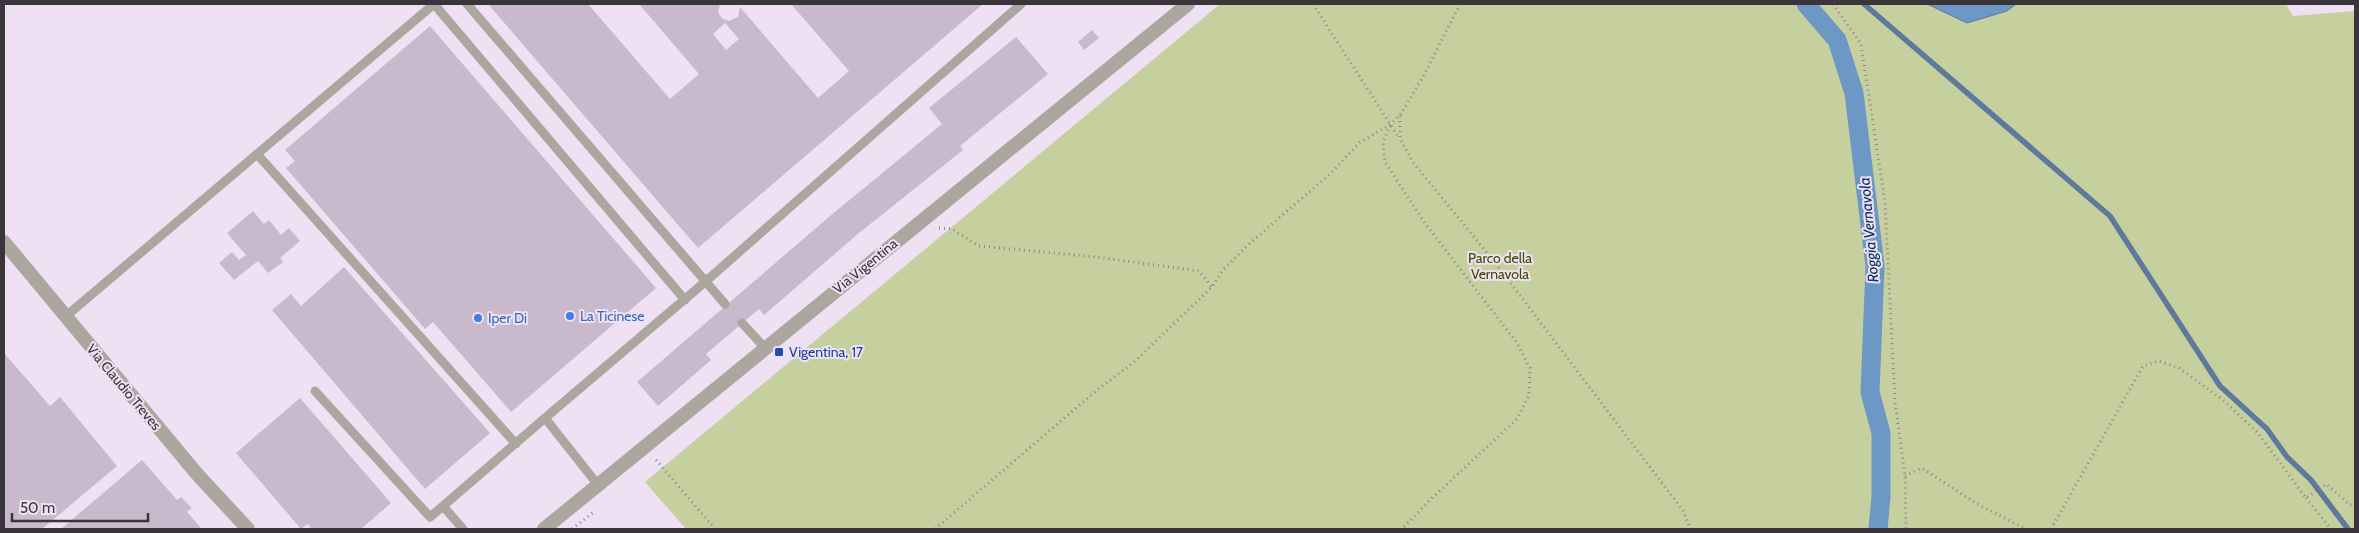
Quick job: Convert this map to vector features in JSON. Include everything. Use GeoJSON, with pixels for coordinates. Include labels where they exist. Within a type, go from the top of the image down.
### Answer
{"type":"FeatureCollection","features":[{"type":"Feature","properties":{"kind":"street","name":"Via Vigentina"},"geometry":{"type":"LineString","coordinates":[[544,529],[1188,4]]}},
{"type":"Feature","properties":{"kind":"street","name":"Via Claudio Treves"},"geometry":{"type":"LineString","coordinates":[[4,242],[197,474],[248,529]]}},
{"type":"Feature","properties":{"kind":"lane"},"geometry":{"type":"LineString","coordinates":[[65,317],[434,4],[685,300]]}},
{"type":"Feature","properties":{"kind":"lane"},"geometry":{"type":"LineString","coordinates":[[467,4],[725,304]]}},
{"type":"Feature","properties":{"kind":"lane"},"geometry":{"type":"LineString","coordinates":[[315,391],[430,517],[685,300],[1020,4]]}},
{"type":"Feature","properties":{"kind":"lane"},"geometry":{"type":"LineString","coordinates":[[257,154],[516,444]]}},
{"type":"Feature","properties":{"kind":"lane"},"geometry":{"type":"LineString","coordinates":[[742,323],[765,348]]}},
{"type":"Feature","properties":{"kind":"lane"},"geometry":{"type":"LineString","coordinates":[[545,418],[598,485]]}},
{"type":"Feature","properties":{"kind":"lane"},"geometry":{"type":"LineString","coordinates":[[443,506],[463,529]]}},
{"type":"Feature","properties":{"kind":"path"},"geometry":{"type":"LineString","coordinates":[[1313,4],[1400,138],[1412,161],[1500,269],[1684,512],[1690,529]]}},
{"type":"Feature","properties":{"kind":"path"},"geometry":{"type":"LineString","coordinates":[[935,529],[1097,390],[1133,363],[1212,287],[1223,270],[1249,244],[1330,174],[1359,143],[1390,125],[1400,116],[1437,52],[1460,4]]}},
{"type":"Feature","properties":{"kind":"path"},"geometry":{"type":"LineString","coordinates":[[1833,4],[1861,44],[1885,202],[1894,401],[1905,476],[1906,529]]}},
{"type":"Feature","properties":{"kind":"path"},"geometry":{"type":"LineString","coordinates":[[1400,116],[1400,138]]}},
{"type":"Feature","properties":{"kind":"path"},"geometry":{"type":"LineString","coordinates":[[1390,125],[1384,142],[1385,162],[1424,222],[1517,343],[1530,368],[1529,395],[1517,419],[1432,498],[1402,529]]}},
{"type":"Feature","properties":{"kind":"path"},"geometry":{"type":"LineString","coordinates":[[937,228],[952,229],[979,246],[1097,257],[1199,271],[1212,287]]}},
{"type":"Feature","properties":{"kind":"path"},"geometry":{"type":"LineString","coordinates":[[2051,529],[2143,366],[2159,361],[2178,368],[2223,400],[2258,433],[2331,529]]}},
{"type":"Feature","properties":{"kind":"path"},"geometry":{"type":"LineString","coordinates":[[656,460],[715,529]]}},
{"type":"Feature","properties":{"kind":"path"},"geometry":{"type":"LineString","coordinates":[[1905,476],[1922,468],[1979,506],[2026,529]]}},
{"type":"Feature","properties":{"kind":"path"},"geometry":{"type":"LineString","coordinates":[[2306,498],[2326,484],[2350,505],[2355,502]]}},
{"type":"Feature","properties":{"kind":"green space","name":"Parco della Vernavola"},"geometry":{"type":"Polygon","coordinates":[[[1220,4],[2286,4],[2293,16],[2355,11],[2355,529],[686,529],[645,482],[1220,4]]]}},
{"type":"Feature","properties":{"kind":"water"},"geometry":{"type":"Polygon","coordinates":[[[1927,4],[2016,4],[2007,11],[1967,23],[1927,4]]]}},
{"type":"Feature","properties":{"kind":"building"},"geometry":{"type":"Polygon","coordinates":[[[488,4],[588,4],[670,99],[699,74],[639,4],[720,4],[718,13],[723,19],[729,21],[738,17],[740,7],[818,98],[849,71],[791,4],[983,4],[698,248],[488,4]],[[725,23],[713,34],[726,50],[739,39],[725,23]]]}},
{"type":"Feature","properties":{"kind":"building"},"geometry":{"type":"Polygon","coordinates":[[[430,26],[656,288],[511,412],[433,322],[425,329],[286,168],[295,161],[285,150],[430,26]]]}},
{"type":"Feature","properties":{"kind":"building"},"geometry":{"type":"Polygon","coordinates":[[[1092,30],[1099,38],[1084,50],[1078,42],[1092,30]]]}},
{"type":"Feature","properties":{"kind":"building"},"geometry":{"type":"Polygon","coordinates":[[[1016,37],[1048,74],[960,146],[963,150],[859,233],[764,315],[759,309],[706,354],[711,360],[658,406],[637,382],[830,216],[942,124],[929,108],[1016,37]]]}},
{"type":"Feature","properties":{"kind":"building"},"geometry":{"type":"Polygon","coordinates":[[[253,211],[264,224],[269,220],[281,235],[289,228],[300,241],[280,258],[283,262],[268,273],[258,261],[234,280],[219,263],[232,252],[239,260],[246,255],[227,233],[253,211]]]}},
{"type":"Feature","properties":{"kind":"building"},"geometry":{"type":"Polygon","coordinates":[[[344,267],[490,433],[425,489],[272,310],[291,294],[301,306],[344,267]]]}},
{"type":"Feature","properties":{"kind":"building"},"geometry":{"type":"Polygon","coordinates":[[[4,353],[50,406],[60,397],[117,466],[42,529],[4,529],[4,353]]]}},
{"type":"Feature","properties":{"kind":"building"},"geometry":{"type":"Polygon","coordinates":[[[300,398],[391,503],[361,529],[312,529],[308,524],[301,529],[236,453],[300,398]]]}},
{"type":"Feature","properties":{"kind":"building"},"geometry":{"type":"Polygon","coordinates":[[[142,460],[177,500],[181,497],[192,508],[187,512],[202,529],[61,529],[142,460]]]}},
{"type":"Feature","properties":{"kind":"waterway","name":"Roggia Vernavola"},"geometry":{"type":"LineString","coordinates":[[1806,4],[1837,40],[1854,93],[1875,266],[1870,392],[1881,433],[1881,497],[1878,529]]}},
{"type":"Feature","properties":{"kind":"waterway"},"geometry":{"type":"LineString","coordinates":[[1864,4],[2110,216],[2220,386],[2267,429],[2287,457],[2311,480],[2348,529]]}},
{"type":"Feature","properties":{"kind":"place","name":"La Ticinese"},"geometry":{"type":"Point","coordinates":[570,316]}},
{"type":"Feature","properties":{"kind":"place","name":"Iper Di"},"geometry":{"type":"Point","coordinates":[478,318]}},
{"type":"Feature","properties":{"kind":"place","name":"Vigentina, 17"},"geometry":{"type":"Point","coordinates":[779,352]}}]}
